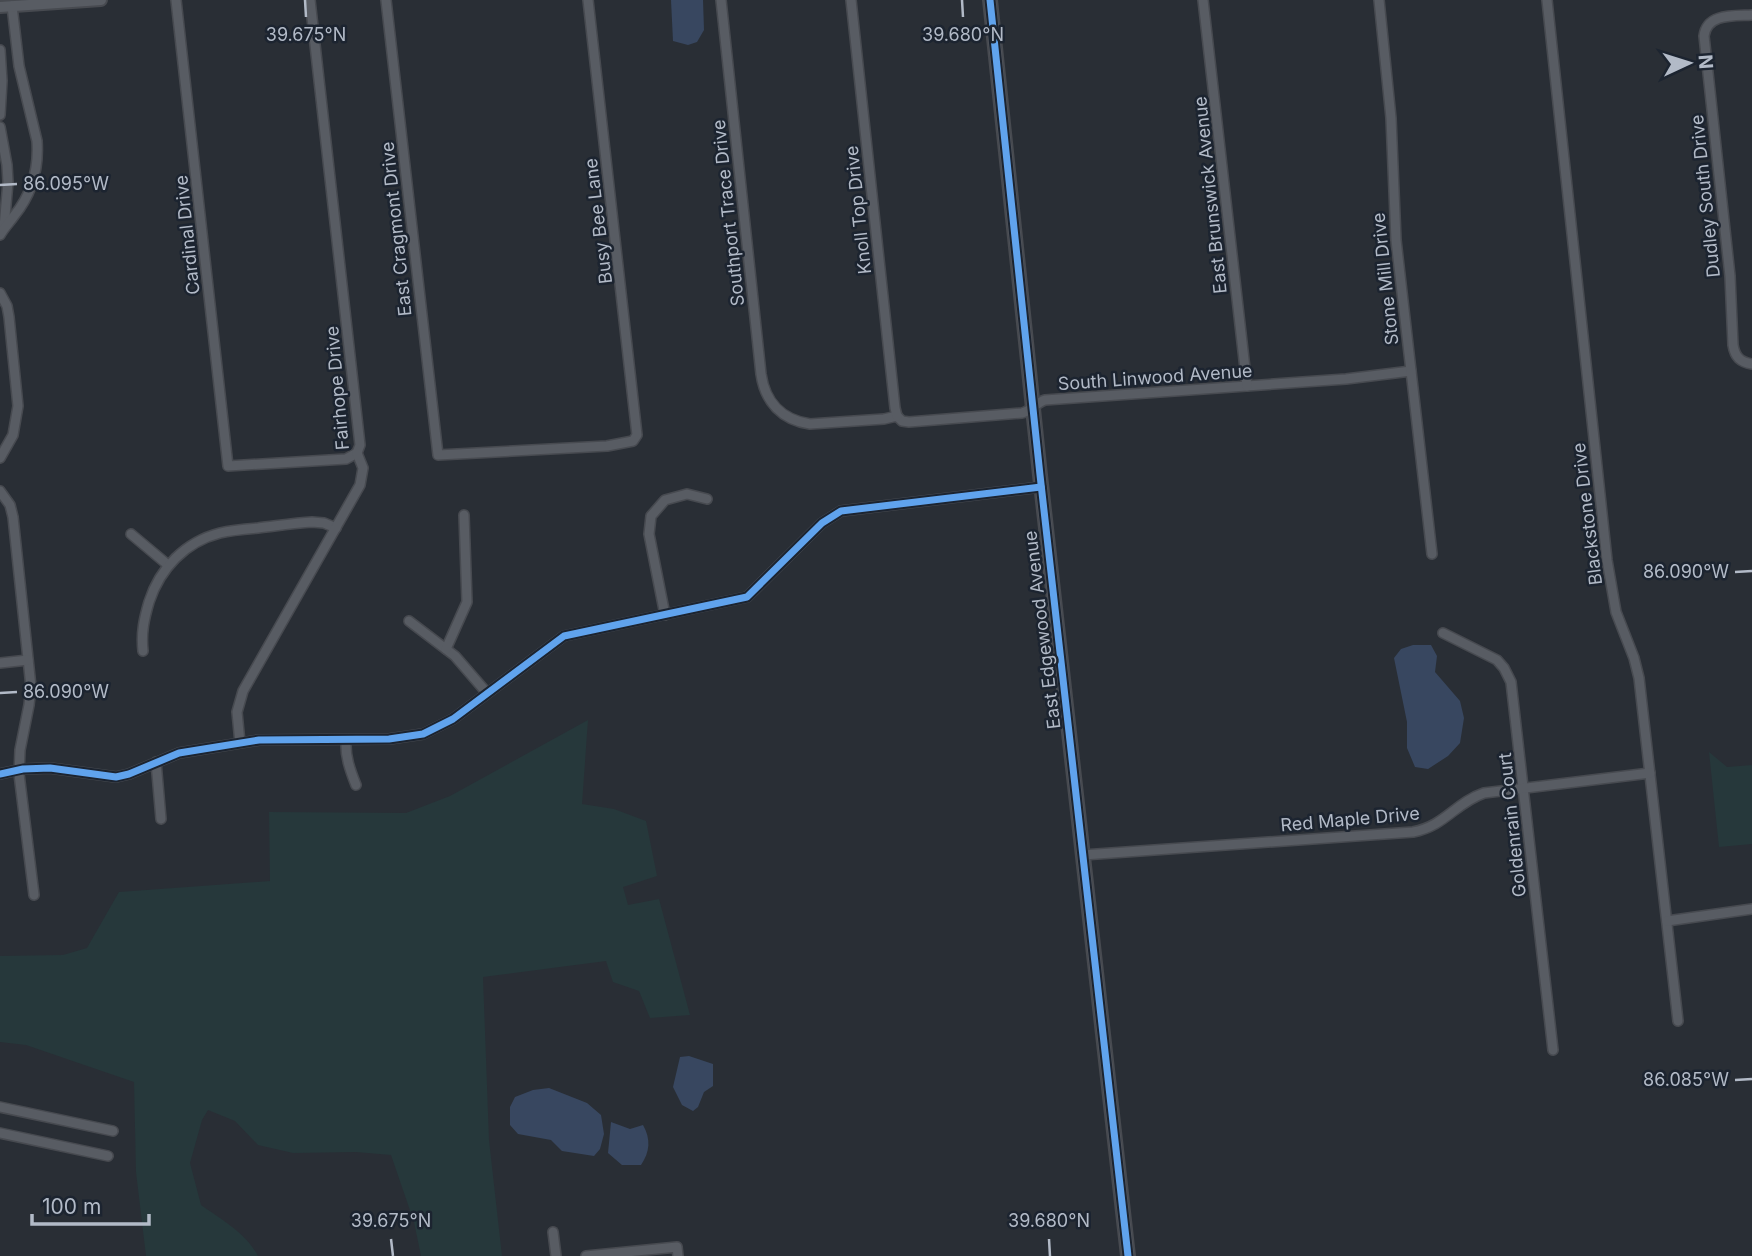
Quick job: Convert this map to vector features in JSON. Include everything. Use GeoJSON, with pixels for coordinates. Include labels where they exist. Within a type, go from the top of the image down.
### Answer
{"type":"FeatureCollection","features":[{"type":"Feature","properties":{"kind":"main road","name":"East Edgewood Avenue"},"geometry":{"type":"LineString","coordinates":[[990,0],[1032,407],[1128,1256]]}},
{"type":"Feature","properties":{"kind":"street"},"geometry":{"type":"LineString","coordinates":[[0,7],[101,0]]}},
{"type":"Feature","properties":{"kind":"street","name":"Cardinal Drive"},"geometry":{"type":"LineString","coordinates":[[176,0],[228,467],[346,459],[357,453]]}},
{"type":"Feature","properties":{"kind":"street","name":"Fairhope Drive"},"geometry":{"type":"LineString","coordinates":[[240,743],[237,712],[243,691],[362,479],[363,468],[357,453],[360,445],[310,0]]}},
{"type":"Feature","properties":{"kind":"street","name":"East Cragmont Drive"},"geometry":{"type":"LineString","coordinates":[[386,0],[438,455],[607,446],[636,438]]}},
{"type":"Feature","properties":{"kind":"street","name":"Busy Bee Lane"},"geometry":{"type":"LineString","coordinates":[[588,0],[638,431],[636,438]]}},
{"type":"Feature","properties":{"kind":"street","name":"Southport Trace Drive"},"geometry":{"type":"LineString","coordinates":[[721,0],[762,386],[775,408],[784,415]]}},
{"type":"Feature","properties":{"kind":"street","name":"Knoll Top Drive"},"geometry":{"type":"LineString","coordinates":[[851,0],[897,415]]}},
{"type":"Feature","properties":{"kind":"street","name":"East Brunswick Avenue"},"geometry":{"type":"LineString","coordinates":[[1203,0],[1247,386]]}},
{"type":"Feature","properties":{"kind":"street","name":"Stone Mill Drive"},"geometry":{"type":"LineString","coordinates":[[1379,0],[1390,107],[1394,224],[1432,554]]}},
{"type":"Feature","properties":{"kind":"street","name":"Blackstone Drive"},"geometry":{"type":"LineString","coordinates":[[1547,0],[1607,560],[1616,612],[1639,678],[1678,1021]]}},
{"type":"Feature","properties":{"kind":"street"},"geometry":{"type":"LineString","coordinates":[[2,232],[26,198],[37,173],[38,153],[19,66],[12,6]]}},
{"type":"Feature","properties":{"kind":"street","name":"Dudley South Drive"},"geometry":{"type":"LineString","coordinates":[[1747,363],[1735,356],[1732,345],[1730,276],[1704,36],[1708,24],[1717,18],[1752,15]]}},
{"type":"Feature","properties":{"kind":"street"},"geometry":{"type":"LineString","coordinates":[[0,50],[0,115]]}},
{"type":"Feature","properties":{"kind":"street"},"geometry":{"type":"LineString","coordinates":[[0,127],[8,182],[2,232]]}},
{"type":"Feature","properties":{"kind":"street"},"geometry":{"type":"LineString","coordinates":[[0,293],[9,317],[19,406],[13,435],[0,458]]}},
{"type":"Feature","properties":{"kind":"street","name":"South Linwood Avenue"},"geometry":{"type":"LineString","coordinates":[[784,415],[801,423],[817,424],[884,419],[897,415],[902,421],[909,422],[1022,413],[1045,400],[1346,379],[1411,371]]}},
{"type":"Feature","properties":{"kind":"street"},"geometry":{"type":"LineString","coordinates":[[0,774],[19,770],[61,769],[113,777],[129,774],[185,751],[268,739],[393,739],[423,734],[453,719],[564,636],[747,597],[822,523],[841,511],[1041,487]]}},
{"type":"Feature","properties":{"kind":"street"},"geometry":{"type":"LineString","coordinates":[[0,491],[10,505],[13,517],[28,660],[30,694],[19,770],[34,895]]}},
{"type":"Feature","properties":{"kind":"street"},"geometry":{"type":"LineString","coordinates":[[665,615],[649,534],[651,516],[665,500],[687,494],[708,499]]}},
{"type":"Feature","properties":{"kind":"street"},"geometry":{"type":"LineString","coordinates":[[446,649],[467,601],[464,515]]}},
{"type":"Feature","properties":{"kind":"street"},"geometry":{"type":"LineString","coordinates":[[143,651],[144,619],[153,590],[168,565],[196,542],[224,532],[312,522],[336,528]]}},
{"type":"Feature","properties":{"kind":"street"},"geometry":{"type":"LineString","coordinates":[[131,534],[168,565]]}},
{"type":"Feature","properties":{"kind":"street"},"geometry":{"type":"LineString","coordinates":[[409,621],[446,649],[487,693]]}},
{"type":"Feature","properties":{"kind":"street","name":"Goldenrain Court"},"geometry":{"type":"LineString","coordinates":[[1443,632],[1497,660],[1504,668],[1513,689],[1553,1050]]}},
{"type":"Feature","properties":{"kind":"street"},"geometry":{"type":"LineString","coordinates":[[0,663],[28,660]]}},
{"type":"Feature","properties":{"kind":"street"},"geometry":{"type":"LineString","coordinates":[[345,740],[349,766],[356,785]]}},
{"type":"Feature","properties":{"kind":"street"},"geometry":{"type":"LineString","coordinates":[[156,762],[162,819]]}},
{"type":"Feature","properties":{"kind":"street","name":"Red Maple Drive"},"geometry":{"type":"LineString","coordinates":[[1083,855],[1413,832],[1435,825],[1464,802],[1492,791],[1650,773]]}},
{"type":"Feature","properties":{"kind":"street"},"geometry":{"type":"LineString","coordinates":[[1667,921],[1752,909]]}},
{"type":"Feature","properties":{"kind":"street"},"geometry":{"type":"LineString","coordinates":[[0,1107],[113,1132]]}},
{"type":"Feature","properties":{"kind":"street"},"geometry":{"type":"LineString","coordinates":[[0,1133],[107,1156]]}},
{"type":"Feature","properties":{"kind":"street"},"geometry":{"type":"LineString","coordinates":[[553,1232],[556,1256]]}},
{"type":"Feature","properties":{"kind":"street"},"geometry":{"type":"LineString","coordinates":[[586,1256],[677,1251]]}},
{"type":"Feature","properties":{"kind":"shaded area"},"geometry":{"type":"Polygon","coordinates":[[[588,720],[582,804],[614,809],[646,821],[657,876],[623,887],[628,905],[659,899],[690,1015],[650,1018],[639,991],[613,982],[606,961],[483,977],[489,1140],[502,1256],[421,1256],[414,1222],[391,1155],[356,1152],[293,1153],[258,1145],[235,1121],[208,1110],[202,1120],[190,1163],[201,1205],[240,1234],[258,1256],[146,1256],[136,1172],[134,1082],[26,1045],[0,1042],[0,956],[63,955],[87,948],[119,892],[270,881],[269,812],[406,813],[450,796],[588,720]]]}},
{"type":"Feature","properties":{"kind":"shaded area"},"geometry":{"type":"Polygon","coordinates":[[[1709,752],[1727,767],[1752,765],[1752,844],[1719,847],[1709,752]]]}},
{"type":"Feature","properties":{"kind":"water"},"geometry":{"type":"Polygon","coordinates":[[[671,0],[703,0],[704,30],[697,42],[688,45],[673,41],[671,0]]]}},
{"type":"Feature","properties":{"kind":"water"},"geometry":{"type":"Polygon","coordinates":[[[1413,645],[1431,645],[1437,656],[1435,672],[1460,701],[1464,718],[1460,743],[1448,756],[1428,769],[1415,767],[1407,748],[1407,722],[1394,658],[1401,649],[1413,645]]]}},
{"type":"Feature","properties":{"kind":"water"},"geometry":{"type":"Polygon","coordinates":[[[689,1056],[713,1064],[713,1086],[704,1092],[698,1107],[693,1111],[682,1105],[673,1087],[680,1057],[689,1056]]]}},
{"type":"Feature","properties":{"kind":"water"},"geometry":{"type":"Polygon","coordinates":[[[549,1088],[587,1103],[601,1115],[604,1134],[600,1149],[594,1156],[562,1151],[551,1140],[518,1134],[510,1125],[510,1107],[515,1097],[533,1090],[549,1088]]]}},
{"type":"Feature","properties":{"kind":"water"},"geometry":{"type":"Polygon","coordinates":[[[611,1122],[630,1129],[643,1125],[648,1145],[641,1165],[622,1165],[608,1153],[611,1122]]]}},
{"type":"Feature","properties":{"kind":"cycle path"},"geometry":{"type":"LineString","coordinates":[[990,0],[1040,475],[1128,1256]]}},
{"type":"Feature","properties":{"kind":"cycle path"},"geometry":{"type":"LineString","coordinates":[[0,774],[23,769],[50,768],[116,777],[179,753],[259,740],[389,739],[423,734],[453,719],[564,636],[747,597],[822,523],[841,511],[1041,487]]}}]}
